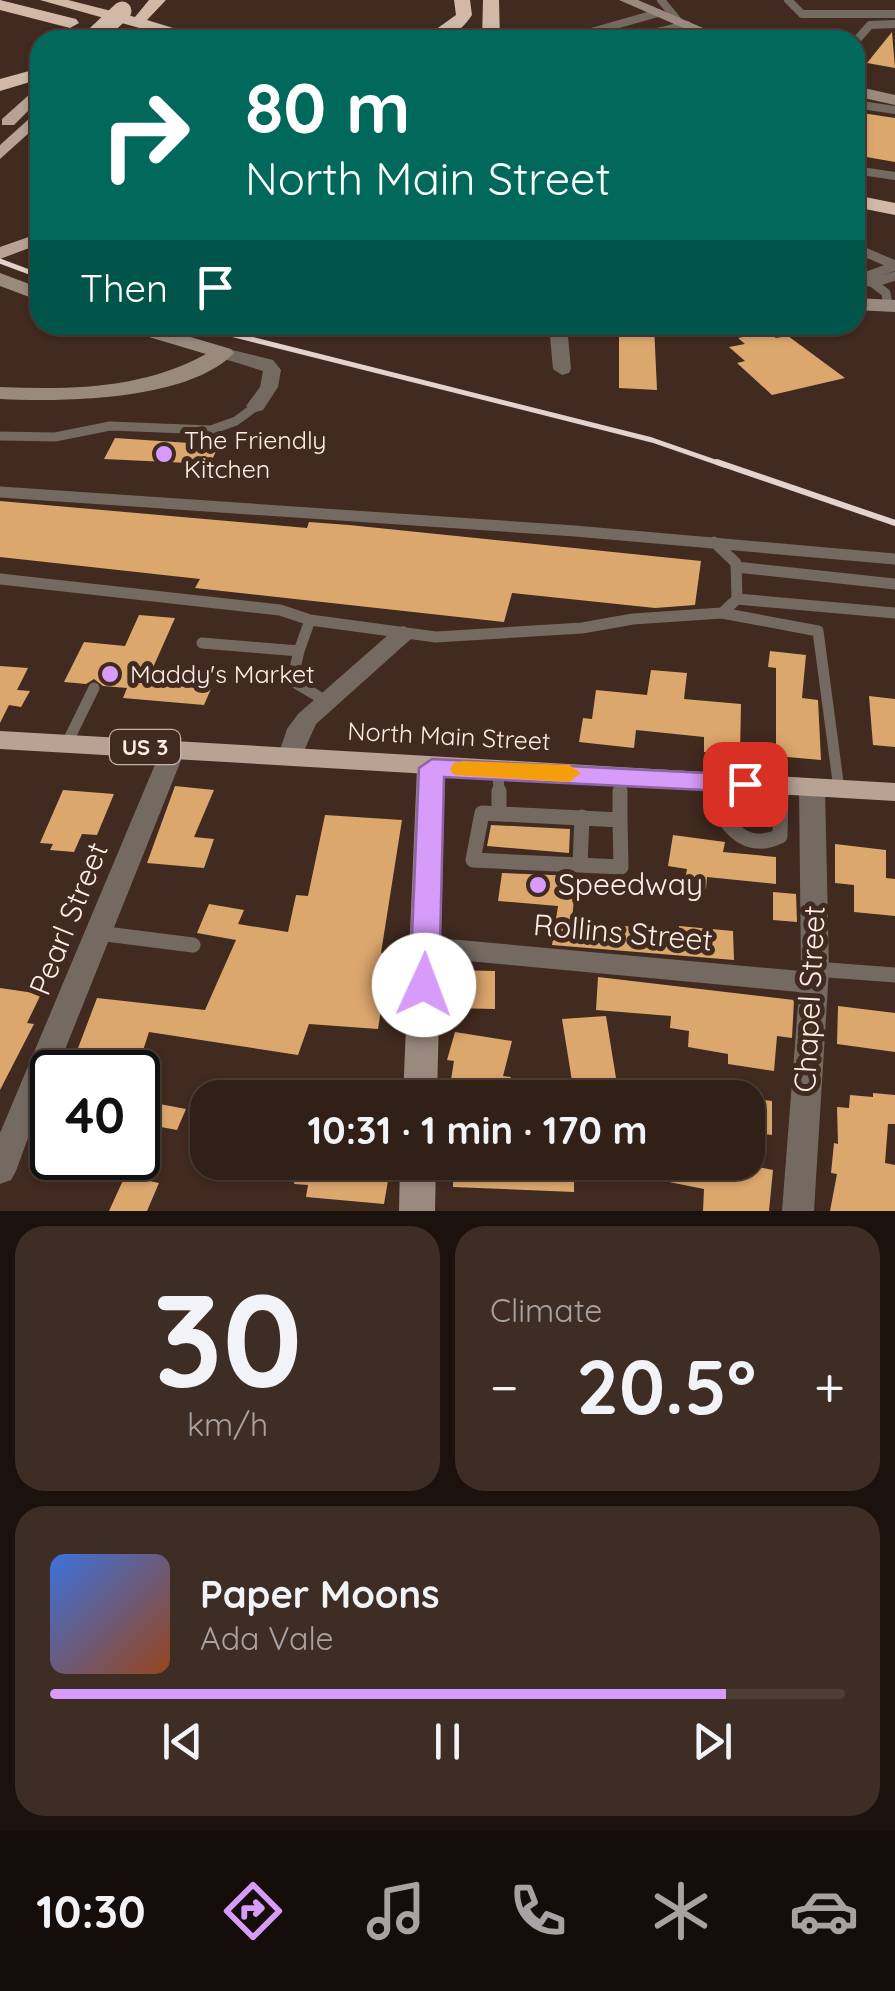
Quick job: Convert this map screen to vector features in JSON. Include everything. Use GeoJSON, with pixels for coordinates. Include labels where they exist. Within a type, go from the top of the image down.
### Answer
{"type":"FeatureCollection","features":[{"type":"Feature","properties":{"kind":"highway"},"geometry":{"type":"LineString","coordinates":[[48,0],[166,30]]}},
{"type":"Feature","properties":{"kind":"highway"},"geometry":{"type":"LineString","coordinates":[[104,30],[132,9],[158,0]]}},
{"type":"Feature","properties":{"kind":"highway"},"geometry":{"type":"LineString","coordinates":[[448,30],[464,15],[462,0]]}},
{"type":"Feature","properties":{"kind":"highway"},"geometry":{"type":"LineString","coordinates":[[490,30],[491,0]]}},
{"type":"Feature","properties":{"kind":"highway"},"geometry":{"type":"LineString","coordinates":[[0,5],[95,30]]}},
{"type":"Feature","properties":{"kind":"highway"},"geometry":{"type":"LineString","coordinates":[[0,14],[82,30]]}},
{"type":"Feature","properties":{"kind":"highway"},"geometry":{"type":"LineString","coordinates":[[0,85],[30,75]]}},
{"type":"Feature","properties":{"kind":"highway"},"geometry":{"type":"LineString","coordinates":[[865,203],[895,209]]}},
{"type":"Feature","properties":{"kind":"highway"},"geometry":{"type":"LineString","coordinates":[[865,220],[895,226]]}},
{"type":"Feature","properties":{"kind":"main road"},"geometry":{"type":"LineString","coordinates":[[0,130],[30,100]]}},
{"type":"Feature","properties":{"kind":"main road"},"geometry":{"type":"LineString","coordinates":[[0,154],[30,124]]}},
{"type":"Feature","properties":{"kind":"main road","name":"North Main Street"},"geometry":{"type":"LineString","coordinates":[[0,740],[895,792]]}},
{"type":"Feature","properties":{"kind":"street"},"geometry":{"type":"LineString","coordinates":[[626,0],[659,6],[700,30]]}},
{"type":"Feature","properties":{"kind":"street"},"geometry":{"type":"LineString","coordinates":[[865,89],[895,92]]}},
{"type":"Feature","properties":{"kind":"street"},"geometry":{"type":"LineString","coordinates":[[865,91],[895,100]]}},
{"type":"Feature","properties":{"kind":"street"},"geometry":{"type":"LineString","coordinates":[[0,279],[30,291]]}},
{"type":"Feature","properties":{"kind":"street"},"geometry":{"type":"LineString","coordinates":[[865,305],[892,306]]}},
{"type":"Feature","properties":{"kind":"street"},"geometry":{"type":"LineString","coordinates":[[163,335],[253,360],[272,370],[269,387],[256,406]]}},
{"type":"Feature","properties":{"kind":"street"},"geometry":{"type":"LineString","coordinates":[[559,335],[562,368]]}},
{"type":"Feature","properties":{"kind":"street"},"geometry":{"type":"LineString","coordinates":[[0,393],[95,394],[143,387],[184,374],[224,353]]}},
{"type":"Feature","properties":{"kind":"street"},"geometry":{"type":"LineString","coordinates":[[290,756],[299,729],[404,633]]}},
{"type":"Feature","properties":{"kind":"street","name":"Pearl Street"},"geometry":{"type":"LineString","coordinates":[[0,1171],[174,748]]}},
{"type":"Feature","properties":{"kind":"street"},"geometry":{"type":"LineString","coordinates":[[421,1080],[432,768]]}},
{"type":"Feature","properties":{"kind":"street","name":"Chapel Street"},"geometry":{"type":"LineString","coordinates":[[798,1211],[825,788]]}},
{"type":"Feature","properties":{"kind":"street","name":"Rollins Street"},"geometry":{"type":"LineString","coordinates":[[426,948],[814,976]]}},
{"type":"Feature","properties":{"kind":"street"},"geometry":{"type":"LineString","coordinates":[[417,1211],[418,1180]]}},
{"type":"Feature","properties":{"kind":"lane"},"geometry":{"type":"LineString","coordinates":[[788,0],[802,14],[895,14]]}},
{"type":"Feature","properties":{"kind":"lane"},"geometry":{"type":"LineString","coordinates":[[591,30],[659,6]]}},
{"type":"Feature","properties":{"kind":"lane"},"geometry":{"type":"LineString","coordinates":[[661,30],[683,23]]}},
{"type":"Feature","properties":{"kind":"lane"},"geometry":{"type":"LineString","coordinates":[[865,31],[870,25],[895,24]]}},
{"type":"Feature","properties":{"kind":"lane"},"geometry":{"type":"LineString","coordinates":[[865,106],[895,110]]}},
{"type":"Feature","properties":{"kind":"lane"},"geometry":{"type":"LineString","coordinates":[[865,172],[895,176]]}},
{"type":"Feature","properties":{"kind":"lane"},"geometry":{"type":"LineString","coordinates":[[865,252],[895,266]]}},
{"type":"Feature","properties":{"kind":"lane"},"geometry":{"type":"LineString","coordinates":[[865,276],[895,266]]}},
{"type":"Feature","properties":{"kind":"lane"},"geometry":{"type":"LineString","coordinates":[[873,284],[895,276]]}},
{"type":"Feature","properties":{"kind":"lane"},"geometry":{"type":"LineString","coordinates":[[865,282],[886,294],[892,306]]}},
{"type":"Feature","properties":{"kind":"lane"},"geometry":{"type":"LineString","coordinates":[[0,436],[55,437],[110,426],[211,430],[236,422],[256,406]]}},
{"type":"Feature","properties":{"kind":"lane"},"geometry":{"type":"LineString","coordinates":[[0,492],[895,558]]}},
{"type":"Feature","properties":{"kind":"lane"},"geometry":{"type":"LineString","coordinates":[[714,542],[736,567],[737,599]]}},
{"type":"Feature","properties":{"kind":"lane"},"geometry":{"type":"LineString","coordinates":[[736,567],[895,584]]}},
{"type":"Feature","properties":{"kind":"lane"},"geometry":{"type":"LineString","coordinates":[[0,578],[280,610],[310,620],[436,637],[722,613],[818,631],[825,788]]}},
{"type":"Feature","properties":{"kind":"lane"},"geometry":{"type":"LineString","coordinates":[[722,613],[737,599],[895,613]]}},
{"type":"Feature","properties":{"kind":"lane"},"geometry":{"type":"LineString","coordinates":[[310,620],[292,681],[328,702]]}},
{"type":"Feature","properties":{"kind":"lane"},"geometry":{"type":"LineString","coordinates":[[202,643],[299,650]]}},
{"type":"Feature","properties":{"kind":"lane"},"geometry":{"type":"LineString","coordinates":[[67,743],[94,688]]}},
{"type":"Feature","properties":{"kind":"lane"},"geometry":{"type":"LineString","coordinates":[[498,770],[508,815]]}},
{"type":"Feature","properties":{"kind":"lane"},"geometry":{"type":"LineString","coordinates":[[620,776],[622,820],[621,867],[507,855],[473,860],[482,813],[622,820]]}},
{"type":"Feature","properties":{"kind":"lane"},"geometry":{"type":"LineString","coordinates":[[708,782],[730,833],[740,839],[778,840],[781,786]]}},
{"type":"Feature","properties":{"kind":"lane"},"geometry":{"type":"LineString","coordinates":[[580,865],[582,817]]}},
{"type":"Feature","properties":{"kind":"lane"},"geometry":{"type":"LineString","coordinates":[[98,932],[192,944]]}},
{"type":"Feature","properties":{"kind":"lane"},"geometry":{"type":"LineString","coordinates":[[814,976],[895,975]]}},
{"type":"Feature","properties":{"kind":"building"},"geometry":{"type":"Polygon","coordinates":[[[892,32],[895,68],[867,63],[892,32]]]}},
{"type":"Feature","properties":{"kind":"building"},"geometry":{"type":"Polygon","coordinates":[[[865,114],[895,118],[895,162],[865,157],[865,114]]]}},
{"type":"Feature","properties":{"kind":"building"},"geometry":{"type":"Polygon","coordinates":[[[619,335],[654,335],[657,390],[619,388],[619,335]]]}},
{"type":"Feature","properties":{"kind":"building"},"geometry":{"type":"Polygon","coordinates":[[[788,336],[845,378],[772,395],[737,363],[745,361],[729,347],[745,344],[738,338],[788,336]]]}},
{"type":"Feature","properties":{"kind":"building","name":"The Friendly Kitchen"},"geometry":{"type":"Polygon","coordinates":[[[115,438],[219,445],[210,464],[104,459],[115,438]]]}},
{"type":"Feature","properties":{"kind":"building"},"geometry":{"type":"Polygon","coordinates":[[[0,501],[307,528],[309,522],[349,525],[701,561],[695,605],[655,608],[512,593],[504,622],[195,588],[200,579],[0,557],[0,501]]]}},
{"type":"Feature","properties":{"kind":"building"},"geometry":{"type":"Polygon","coordinates":[[[139,615],[175,618],[151,672],[157,673],[154,680],[214,682],[204,705],[123,698],[127,688],[103,686],[94,679],[86,684],[64,682],[84,642],[125,646],[139,615]]]}},
{"type":"Feature","properties":{"kind":"building"},"geometry":{"type":"Polygon","coordinates":[[[770,651],[806,655],[802,698],[818,700],[821,760],[776,756],[776,668],[768,667],[770,651]]]}},
{"type":"Feature","properties":{"kind":"building"},"geometry":{"type":"Polygon","coordinates":[[[0,666],[28,668],[17,690],[30,691],[21,707],[9,705],[0,723],[0,666]]]}},
{"type":"Feature","properties":{"kind":"building"},"geometry":{"type":"Polygon","coordinates":[[[651,670],[687,673],[684,699],[741,704],[740,755],[704,752],[704,737],[636,730],[634,748],[579,742],[583,718],[592,719],[596,690],[647,695],[651,670]]]}},
{"type":"Feature","properties":{"kind":"building"},"geometry":{"type":"Polygon","coordinates":[[[869,696],[895,699],[895,747],[873,745],[869,696]]]}},
{"type":"Feature","properties":{"kind":"building"},"geometry":{"type":"Polygon","coordinates":[[[175,786],[214,790],[194,837],[214,839],[204,868],[147,863],[175,786]]]}},
{"type":"Feature","properties":{"kind":"building"},"geometry":{"type":"Polygon","coordinates":[[[63,790],[114,794],[97,835],[82,834],[74,852],[50,850],[53,844],[40,843],[63,790]]]}},
{"type":"Feature","properties":{"kind":"building"},"geometry":{"type":"Polygon","coordinates":[[[325,815],[402,820],[381,953],[390,953],[378,1029],[309,1024],[298,1055],[149,1032],[143,1050],[77,1050],[97,998],[205,1010],[236,940],[197,933],[209,904],[244,910],[238,924],[288,932],[296,895],[308,896],[325,815]]]}},
{"type":"Feature","properties":{"kind":"building"},"geometry":{"type":"Polygon","coordinates":[[[491,825],[570,829],[569,853],[487,846],[491,825]]]}},
{"type":"Feature","properties":{"kind":"building"},"geometry":{"type":"Polygon","coordinates":[[[673,835],[725,842],[723,852],[776,857],[776,884],[707,877],[706,889],[684,885],[687,869],[668,866],[673,835]]]}},
{"type":"Feature","properties":{"kind":"building"},"geometry":{"type":"Polygon","coordinates":[[[835,844],[886,850],[886,878],[895,879],[895,916],[854,912],[854,885],[835,883],[835,844]]]}},
{"type":"Feature","properties":{"kind":"building"},"geometry":{"type":"Polygon","coordinates":[[[502,873],[576,876],[572,920],[678,932],[679,926],[733,931],[734,960],[552,945],[558,906],[498,901],[502,873]]]}},
{"type":"Feature","properties":{"kind":"building"},"geometry":{"type":"Polygon","coordinates":[[[773,892],[796,894],[797,922],[773,920],[773,892]]]}},
{"type":"Feature","properties":{"kind":"building"},"geometry":{"type":"Polygon","coordinates":[[[450,970],[495,971],[495,1009],[449,1008],[450,970]]]}},
{"type":"Feature","properties":{"kind":"building"},"geometry":{"type":"Polygon","coordinates":[[[598,977],[794,1000],[792,1038],[777,1036],[774,1071],[728,1064],[728,1054],[688,1047],[689,1031],[670,1028],[671,1016],[596,1010],[598,977]]]}},
{"type":"Feature","properties":{"kind":"building"},"geometry":{"type":"Polygon","coordinates":[[[0,988],[41,994],[27,1023],[34,1024],[0,1090],[0,988]]]}},
{"type":"Feature","properties":{"kind":"building"},"geometry":{"type":"Polygon","coordinates":[[[838,1006],[895,1013],[895,1052],[837,1044],[838,1006]]]}},
{"type":"Feature","properties":{"kind":"building"},"geometry":{"type":"Polygon","coordinates":[[[606,1016],[616,1078],[572,1080],[562,1019],[606,1016]]]}},
{"type":"Feature","properties":{"kind":"building"},"geometry":{"type":"Polygon","coordinates":[[[455,1032],[512,1041],[503,1076],[511,1080],[451,1080],[454,1061],[447,1060],[455,1032]]]}},
{"type":"Feature","properties":{"kind":"building"},"geometry":{"type":"Polygon","coordinates":[[[873,1093],[895,1095],[895,1124],[888,1124],[885,1163],[895,1165],[895,1211],[830,1211],[837,1174],[831,1173],[834,1143],[838,1144],[837,1107],[849,1108],[850,1095],[873,1097],[873,1093]]]}},
{"type":"Feature","properties":{"kind":"building"},"geometry":{"type":"Polygon","coordinates":[[[765,1100],[772,1101],[772,1135],[765,1134],[765,1100]]]}},
{"type":"Feature","properties":{"kind":"building"},"geometry":{"type":"Polygon","coordinates":[[[160,1104],[186,1109],[177,1130],[160,1127],[160,1104]]]}},
{"type":"Feature","properties":{"kind":"building"},"geometry":{"type":"Polygon","coordinates":[[[765,1168],[773,1170],[769,1211],[703,1211],[704,1189],[659,1180],[765,1180],[765,1168]]]}},
{"type":"Feature","properties":{"kind":"building"},"geometry":{"type":"Polygon","coordinates":[[[123,1180],[159,1183],[147,1211],[109,1211],[123,1180]]]}},
{"type":"Feature","properties":{"kind":"building"},"geometry":{"type":"Polygon","coordinates":[[[295,1180],[388,1180],[384,1204],[306,1197],[308,1185],[294,1184],[295,1180]]]}},
{"type":"Feature","properties":{"kind":"building"},"geometry":{"type":"Polygon","coordinates":[[[453,1180],[574,1180],[574,1192],[453,1187],[453,1180]]]}},
{"type":"Feature","properties":{"kind":"railway"},"geometry":{"type":"LineString","coordinates":[[0,261],[30,272]]}},
{"type":"Feature","properties":{"kind":"railway"},"geometry":{"type":"LineString","coordinates":[[235,335],[652,440],[724,465]]}},
{"type":"Feature","properties":{"kind":"railway"},"geometry":{"type":"LineString","coordinates":[[717,462],[895,523]]}},
{"type":"Feature","properties":{"kind":"slow traffic"},"geometry":{"type":"LineString","coordinates":[[463,769],[569,773]]}},
{"type":"Feature","properties":{"kind":"place","name":"The Friendly Kitchen"},"geometry":{"type":"Point","coordinates":[164,454]}},
{"type":"Feature","properties":{"kind":"place","name":"Maddy's Market"},"geometry":{"type":"Point","coordinates":[110,674]}},
{"type":"Feature","properties":{"kind":"place","name":"Speedway"},"geometry":{"type":"Point","coordinates":[538,885]}},
{"type":"Feature","properties":{"kind":"route"},"geometry":{"type":"LineString","coordinates":[[424,985],[432,768],[745,784]]}}]}
